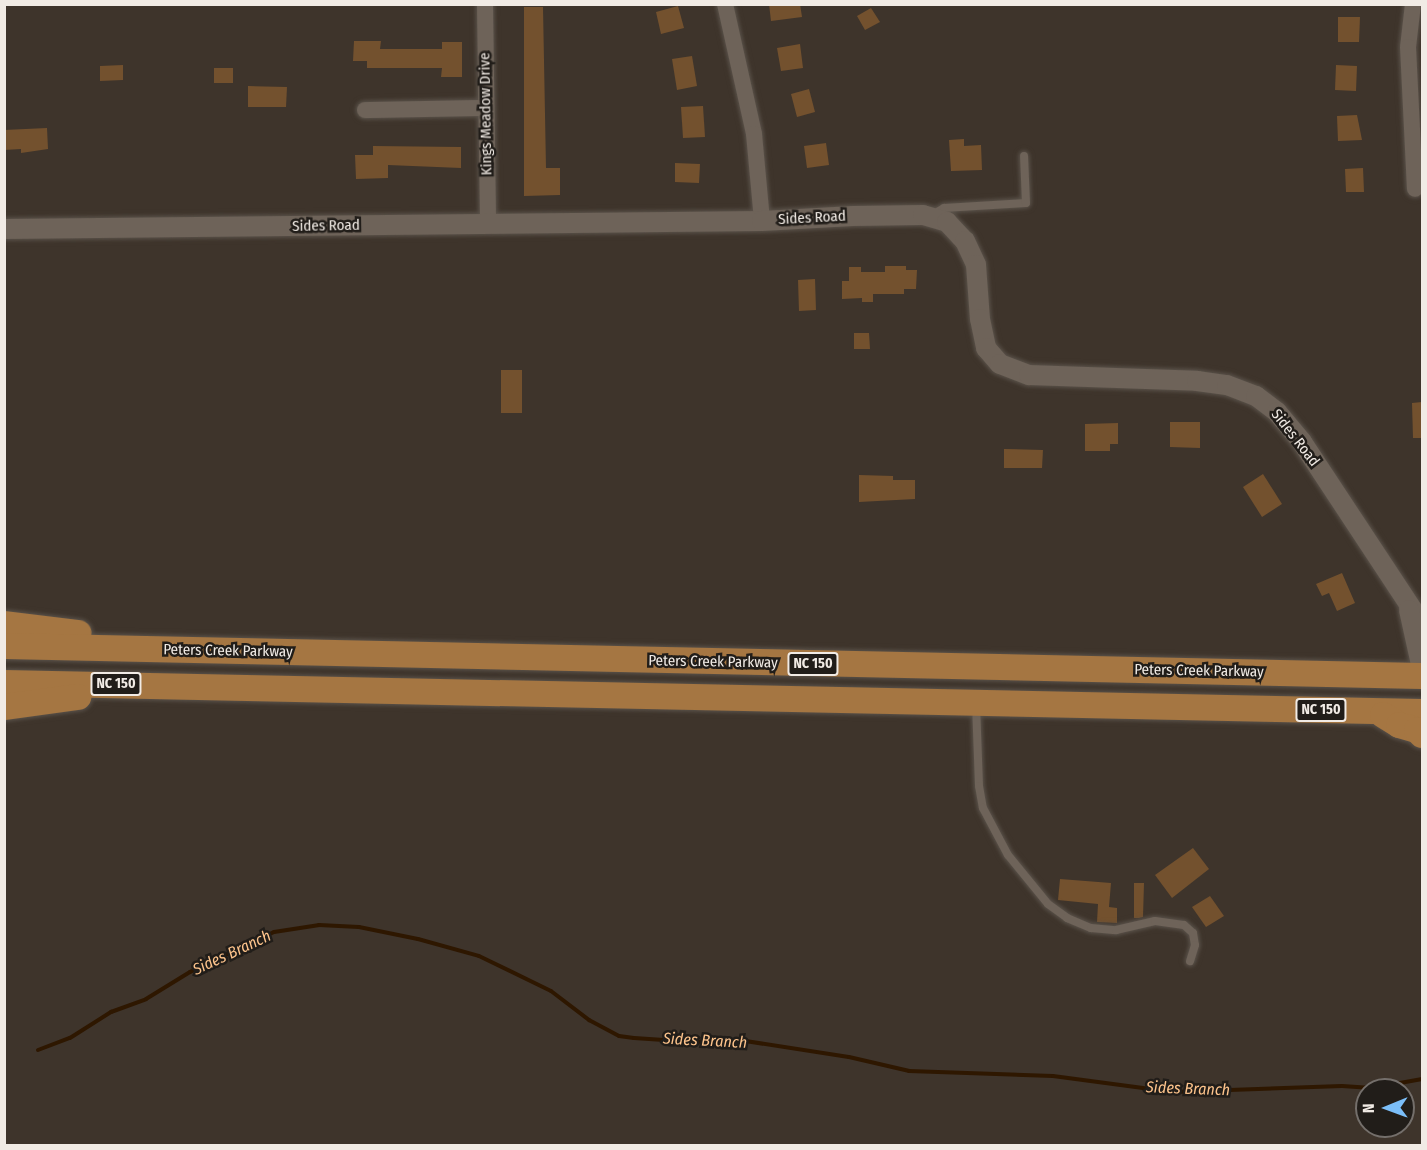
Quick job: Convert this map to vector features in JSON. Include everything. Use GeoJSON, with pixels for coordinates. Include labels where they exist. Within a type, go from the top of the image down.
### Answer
{"type":"FeatureCollection","features":[{"type":"Feature","properties":{"kind":"main road"},"geometry":{"type":"LineString","coordinates":[[4,624],[204,650]]}},
{"type":"Feature","properties":{"kind":"main road","name":"Peters Creek Parkway"},"geometry":{"type":"LineString","coordinates":[[4,646],[1422,676]]}},
{"type":"Feature","properties":{"kind":"main road","name":"NC 150"},"geometry":{"type":"LineString","coordinates":[[4,683],[1422,712]]}},
{"type":"Feature","properties":{"kind":"main road"},"geometry":{"type":"LineString","coordinates":[[4,707],[64,698],[227,686]]}},
{"type":"Feature","properties":{"kind":"main road"},"geometry":{"type":"LineString","coordinates":[[1378,711],[1399,725],[1417,730],[1422,735]]}},
{"type":"Feature","properties":{"kind":"street","name":"Kings Meadow Drive"},"geometry":{"type":"LineString","coordinates":[[484,4],[488,224]]}},
{"type":"Feature","properties":{"kind":"street"},"geometry":{"type":"LineString","coordinates":[[725,4],[754,134],[762,221]]}},
{"type":"Feature","properties":{"kind":"street"},"geometry":{"type":"LineString","coordinates":[[1413,4],[1407,47],[1415,189]]}},
{"type":"Feature","properties":{"kind":"street"},"geometry":{"type":"LineString","coordinates":[[364,110],[485,108]]}},
{"type":"Feature","properties":{"kind":"street","name":"Sides Road"},"geometry":{"type":"LineString","coordinates":[[4,229],[762,221],[854,216],[929,217],[947,222],[965,241],[976,265],[980,319],[986,348],[1000,364],[1029,375],[1207,382],[1227,385],[1256,396],[1277,412],[1302,442],[1422,624]]}},
{"type":"Feature","properties":{"kind":"street","name":"Sides Road"},"geometry":{"type":"LineString","coordinates":[[1407,599],[1422,669]]}},
{"type":"Feature","properties":{"kind":"lane"},"geometry":{"type":"LineString","coordinates":[[929,217],[944,208],[1026,203],[1024,156]]}},
{"type":"Feature","properties":{"kind":"lane"},"geometry":{"type":"LineString","coordinates":[[976,704],[979,786],[983,808],[1008,855],[1048,904],[1067,918],[1092,928],[1116,930],[1155,921],[1184,925],[1193,933],[1195,945],[1190,961]]}},
{"type":"Feature","properties":{"kind":"building"},"geometry":{"type":"Polygon","coordinates":[[[769,4],[800,4],[802,17],[771,21],[769,4]]]}},
{"type":"Feature","properties":{"kind":"building"},"geometry":{"type":"Polygon","coordinates":[[[678,6],[684,28],[661,34],[656,12],[678,6]]]}},
{"type":"Feature","properties":{"kind":"building"},"geometry":{"type":"Polygon","coordinates":[[[524,7],[543,7],[546,168],[560,168],[560,195],[524,196],[524,7]]]}},
{"type":"Feature","properties":{"kind":"building"},"geometry":{"type":"Polygon","coordinates":[[[871,8],[880,22],[865,30],[857,16],[871,8]]]}},
{"type":"Feature","properties":{"kind":"building"},"geometry":{"type":"Polygon","coordinates":[[[1338,17],[1360,17],[1359,42],[1338,42],[1338,17]]]}},
{"type":"Feature","properties":{"kind":"building"},"geometry":{"type":"Polygon","coordinates":[[[354,41],[381,41],[380,49],[442,49],[442,42],[462,42],[462,77],[441,77],[442,68],[367,68],[367,61],[353,61],[354,41]]]}},
{"type":"Feature","properties":{"kind":"building"},"geometry":{"type":"Polygon","coordinates":[[[800,44],[803,68],[781,71],[777,48],[800,44]]]}},
{"type":"Feature","properties":{"kind":"building"},"geometry":{"type":"Polygon","coordinates":[[[692,56],[697,86],[677,90],[672,59],[692,56]]]}},
{"type":"Feature","properties":{"kind":"building"},"geometry":{"type":"Polygon","coordinates":[[[123,65],[123,80],[100,81],[100,66],[123,65]]]}},
{"type":"Feature","properties":{"kind":"building"},"geometry":{"type":"Polygon","coordinates":[[[1336,65],[1357,66],[1356,91],[1335,90],[1336,65]]]}},
{"type":"Feature","properties":{"kind":"building"},"geometry":{"type":"Polygon","coordinates":[[[214,68],[233,68],[233,83],[214,83],[214,68]]]}},
{"type":"Feature","properties":{"kind":"building"},"geometry":{"type":"Polygon","coordinates":[[[248,86],[287,87],[286,107],[248,107],[248,86]]]}},
{"type":"Feature","properties":{"kind":"building"},"geometry":{"type":"Polygon","coordinates":[[[809,89],[815,112],[797,117],[791,94],[809,89]]]}},
{"type":"Feature","properties":{"kind":"building"},"geometry":{"type":"Polygon","coordinates":[[[703,106],[705,137],[683,138],[681,107],[703,106]]]}},
{"type":"Feature","properties":{"kind":"building"},"geometry":{"type":"Polygon","coordinates":[[[1357,115],[1362,140],[1338,141],[1337,116],[1357,115]]]}},
{"type":"Feature","properties":{"kind":"building"},"geometry":{"type":"Polygon","coordinates":[[[47,128],[48,149],[21,153],[21,149],[4,150],[4,130],[47,128]]]}},
{"type":"Feature","properties":{"kind":"building"},"geometry":{"type":"Polygon","coordinates":[[[964,139],[964,146],[981,145],[982,170],[951,171],[949,140],[964,139]]]}},
{"type":"Feature","properties":{"kind":"building"},"geometry":{"type":"Polygon","coordinates":[[[826,143],[829,165],[807,168],[804,146],[826,143]]]}},
{"type":"Feature","properties":{"kind":"building"},"geometry":{"type":"Polygon","coordinates":[[[373,146],[461,147],[461,168],[388,165],[388,178],[356,179],[355,155],[373,155],[373,146]]]}},
{"type":"Feature","properties":{"kind":"building"},"geometry":{"type":"Polygon","coordinates":[[[675,163],[700,164],[699,183],[675,182],[675,163]]]}},
{"type":"Feature","properties":{"kind":"building"},"geometry":{"type":"Polygon","coordinates":[[[1363,168],[1364,192],[1346,192],[1345,169],[1363,168]]]}},
{"type":"Feature","properties":{"kind":"building"},"geometry":{"type":"Polygon","coordinates":[[[885,266],[906,266],[906,270],[917,270],[916,289],[904,289],[904,294],[873,294],[873,302],[862,302],[862,298],[842,299],[842,281],[849,281],[849,267],[861,267],[861,272],[885,272],[885,266]]]}},
{"type":"Feature","properties":{"kind":"building"},"geometry":{"type":"Polygon","coordinates":[[[815,279],[816,310],[799,311],[798,280],[815,279]]]}},
{"type":"Feature","properties":{"kind":"building"},"geometry":{"type":"Polygon","coordinates":[[[854,333],[869,333],[870,349],[854,349],[854,333]]]}},
{"type":"Feature","properties":{"kind":"building"},"geometry":{"type":"Polygon","coordinates":[[[501,370],[522,370],[522,413],[501,413],[501,370]]]}},
{"type":"Feature","properties":{"kind":"building"},"geometry":{"type":"Polygon","coordinates":[[[1422,402],[1422,438],[1413,438],[1412,403],[1422,402]]]}},
{"type":"Feature","properties":{"kind":"building"},"geometry":{"type":"Polygon","coordinates":[[[1170,422],[1200,422],[1200,448],[1170,447],[1170,422]]]}},
{"type":"Feature","properties":{"kind":"building"},"geometry":{"type":"Polygon","coordinates":[[[1118,423],[1118,444],[1110,444],[1110,451],[1085,451],[1085,424],[1118,423]]]}},
{"type":"Feature","properties":{"kind":"building"},"geometry":{"type":"Polygon","coordinates":[[[1004,449],[1043,450],[1042,468],[1004,468],[1004,449]]]}},
{"type":"Feature","properties":{"kind":"building"},"geometry":{"type":"Polygon","coordinates":[[[1263,474],[1282,504],[1262,517],[1243,487],[1263,474]]]}},
{"type":"Feature","properties":{"kind":"building"},"geometry":{"type":"Polygon","coordinates":[[[859,475],[893,476],[893,480],[915,480],[915,499],[859,502],[859,475]]]}},
{"type":"Feature","properties":{"kind":"building"},"geometry":{"type":"Polygon","coordinates":[[[1342,573],[1355,603],[1337,611],[1329,593],[1322,596],[1316,584],[1342,573]]]}},
{"type":"Feature","properties":{"kind":"building"},"geometry":{"type":"Polygon","coordinates":[[[1193,848],[1209,869],[1172,898],[1155,875],[1193,848]]]}},
{"type":"Feature","properties":{"kind":"building"},"geometry":{"type":"Polygon","coordinates":[[[1060,879],[1111,883],[1109,907],[1117,908],[1117,923],[1097,922],[1098,904],[1058,900],[1060,879]]]}},
{"type":"Feature","properties":{"kind":"building"},"geometry":{"type":"Polygon","coordinates":[[[1134,883],[1144,883],[1143,917],[1139,918],[1134,918],[1134,883]]]}},
{"type":"Feature","properties":{"kind":"building"},"geometry":{"type":"Polygon","coordinates":[[[1210,896],[1224,916],[1206,927],[1192,907],[1210,896]]]}},
{"type":"Feature","properties":{"kind":"waterway","name":"Sides Branch"},"geometry":{"type":"LineString","coordinates":[[38,1050],[70,1038],[111,1012],[146,999],[190,972],[274,932],[319,925],[359,927],[418,939],[479,956],[551,991],[589,1020],[619,1036],[694,1042],[739,1040],[849,1057],[909,1071],[1053,1076],[1173,1092],[1342,1086],[1372,1088],[1422,1079]]}}]}
